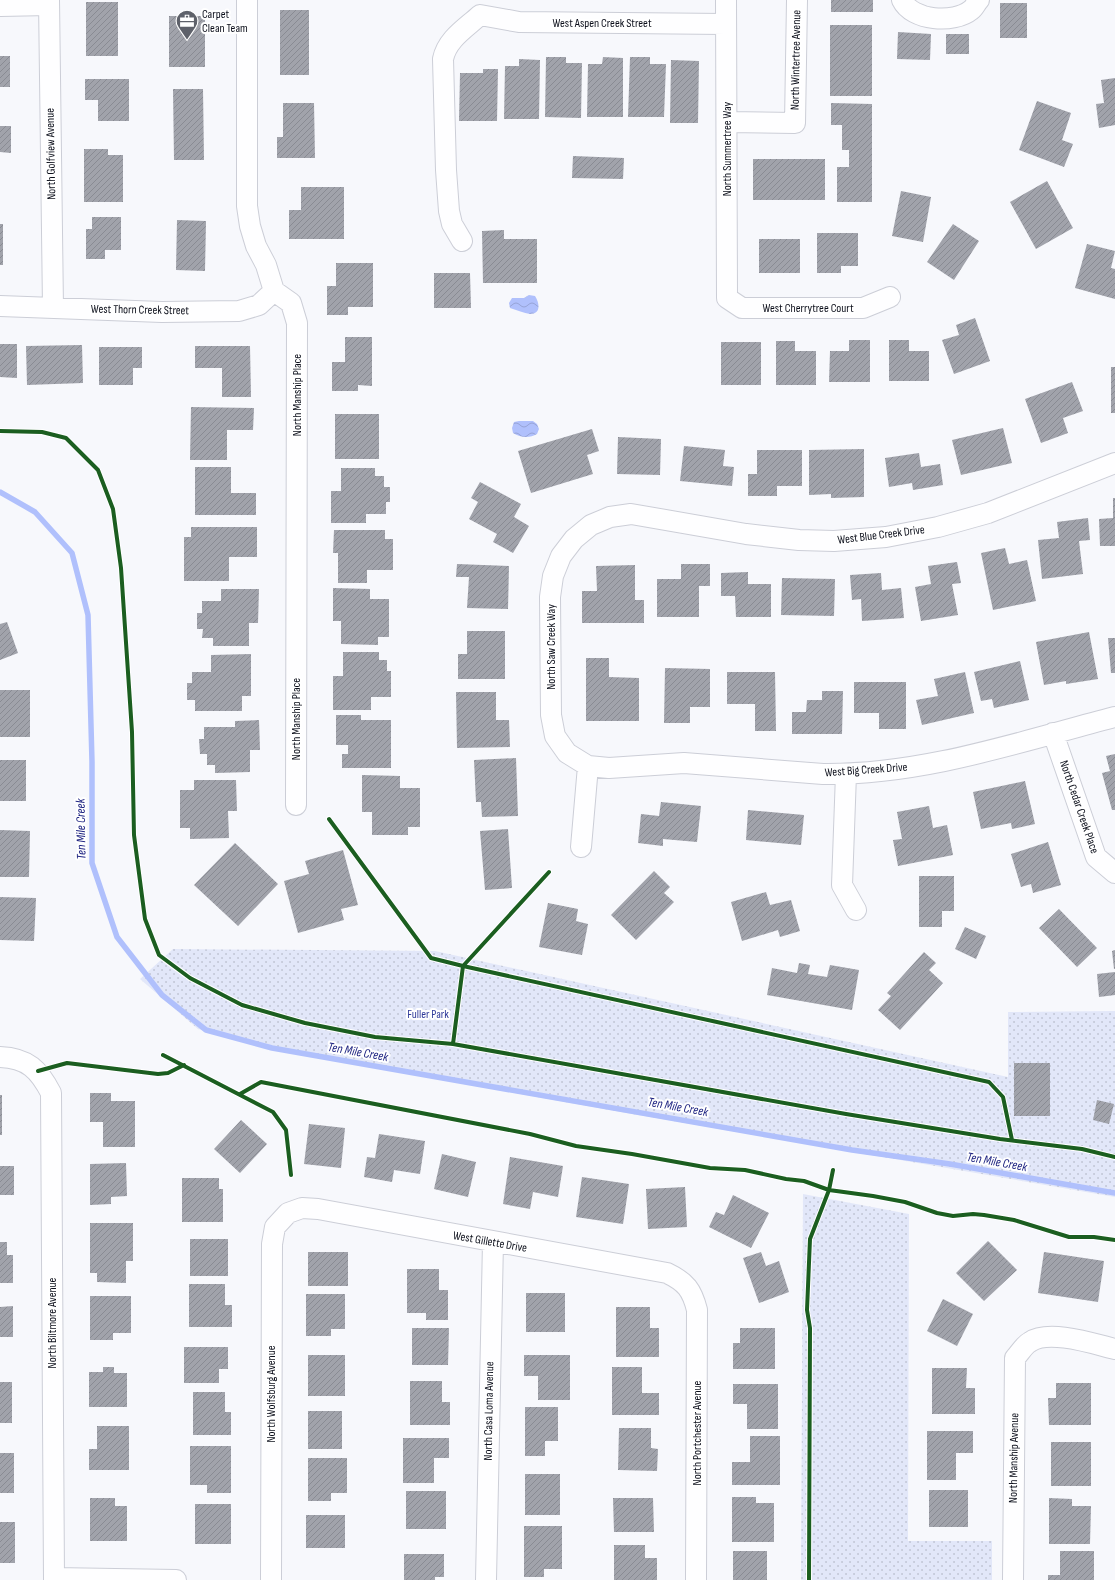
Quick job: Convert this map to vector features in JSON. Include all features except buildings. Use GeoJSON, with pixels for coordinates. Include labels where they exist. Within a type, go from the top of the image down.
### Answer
{"type":"FeatureCollection","features":[{"type":"Feature","properties":{"kind":"street"},"geometry":{"type":"LineString","coordinates":[[247,0],[247,206],[256,246],[266,265],[274,291]]}},
{"type":"Feature","properties":{"kind":"street","name":"North Summertree Way"},"geometry":{"type":"LineString","coordinates":[[726,0],[727,298]]}},
{"type":"Feature","properties":{"kind":"street","name":"North Wintertree Avenue"},"geometry":{"type":"LineString","coordinates":[[727,122],[795,123],[797,0]]}},
{"type":"Feature","properties":{"kind":"street"},"geometry":{"type":"LineString","coordinates":[[902,0],[904,4],[918,14],[936,19],[956,18],[971,10],[978,0]]}},
{"type":"Feature","properties":{"kind":"street"},"geometry":{"type":"LineString","coordinates":[[0,6],[49,3]]}},
{"type":"Feature","properties":{"kind":"street","name":"North Golfview Avenue"},"geometry":{"type":"LineString","coordinates":[[49,3],[53,308]]}},
{"type":"Feature","properties":{"kind":"street","name":"West Aspen Creek Street"},"geometry":{"type":"LineString","coordinates":[[462,241],[452,224],[448,211],[443,59],[444,51],[450,42],[480,16],[519,22],[725,24]]}},
{"type":"Feature","properties":{"kind":"street","name":"West Thorn Creek Street"},"geometry":{"type":"LineString","coordinates":[[0,306],[162,312],[238,311],[259,305],[274,291]]}},
{"type":"Feature","properties":{"kind":"street","name":"North Manship Place"},"geometry":{"type":"LineString","coordinates":[[274,291],[291,303],[297,323],[296,805]]}},
{"type":"Feature","properties":{"kind":"street","name":"West Cherrytree Court"},"geometry":{"type":"LineString","coordinates":[[727,298],[742,308],[864,308],[890,297]]}},
{"type":"Feature","properties":{"kind":"street","name":"West Blue Creek Drive"},"geometry":{"type":"LineString","coordinates":[[591,525],[610,517],[631,514],[746,534],[799,540],[834,541],[886,537],[938,528],[988,513],[1115,463]]}},
{"type":"Feature","properties":{"kind":"street","name":"North Saw Creek Way"},"geometry":{"type":"LineString","coordinates":[[588,766],[567,754],[555,736],[551,714],[550,597],[553,576],[561,556],[574,539],[591,525]]}},
{"type":"Feature","properties":{"kind":"street","name":"West Big Creek Drive"},"geometry":{"type":"LineString","coordinates":[[588,766],[609,768],[684,763],[780,771],[846,774],[884,771],[947,761],[1115,717]]}},
{"type":"Feature","properties":{"kind":"street","name":"North Cedar Creek Place"},"geometry":{"type":"LineString","coordinates":[[1053,733],[1096,857],[1115,873]]}},
{"type":"Feature","properties":{"kind":"street"},"geometry":{"type":"LineString","coordinates":[[581,847],[588,766]]}},
{"type":"Feature","properties":{"kind":"street"},"geometry":{"type":"LineString","coordinates":[[846,774],[842,885],[856,910]]}},
{"type":"Feature","properties":{"kind":"street","name":"North Biltmore Avenue"},"geometry":{"type":"LineString","coordinates":[[0,1057],[10,1058],[29,1065],[38,1071],[43,1077],[51,1093],[54,1579]]}},
{"type":"Feature","properties":{"kind":"street","name":"West Gillette Drive"},"geometry":{"type":"LineString","coordinates":[[288,1213],[302,1208],[318,1209],[667,1273],[680,1279],[689,1288]]}},
{"type":"Feature","properties":{"kind":"street","name":"North Wolfsburg Avenue"},"geometry":{"type":"LineString","coordinates":[[271,1580],[272,1244],[275,1227],[288,1213]]}},
{"type":"Feature","properties":{"kind":"street","name":"North Casa Loma Avenue"},"geometry":{"type":"LineString","coordinates":[[486,1580],[493,1242]]}},
{"type":"Feature","properties":{"kind":"street","name":"North Portchester Avenue"},"geometry":{"type":"LineString","coordinates":[[689,1288],[694,1298],[697,1310],[696,1580]]}},
{"type":"Feature","properties":{"kind":"street","name":"North Manship Avenue"},"geometry":{"type":"LineString","coordinates":[[1013,1580],[1015,1358],[1030,1341],[1048,1336],[1074,1339],[1115,1349]]}},
{"type":"Feature","properties":{"kind":"street"},"geometry":{"type":"LineString","coordinates":[[54,1579],[176,1580]]}},
{"type":"Feature","properties":{"kind":"green space","name":"Fuller Park"},"geometry":{"type":"Polygon","coordinates":[[[173,949],[435,951],[1008,1077],[1008,1012],[1115,1011],[1115,1197],[621,1112],[327,1059],[198,1029],[140,979],[173,949]]]}},
{"type":"Feature","properties":{"kind":"green space"},"geometry":{"type":"Polygon","coordinates":[[[803,1194],[909,1214],[908,1541],[992,1541],[992,1580],[801,1580],[803,1194]]]}},
{"type":"Feature","properties":{"kind":"water"},"geometry":{"type":"Polygon","coordinates":[[[529,295],[535,296],[536,298],[538,310],[536,312],[530,314],[510,308],[509,303],[512,298],[524,298],[529,295]]]}},
{"type":"Feature","properties":{"kind":"water"},"geometry":{"type":"Polygon","coordinates":[[[533,421],[537,424],[539,429],[537,434],[525,437],[513,433],[512,428],[514,422],[533,421]]]}},
{"type":"Feature","properties":{"kind":"waterway","name":"Ten Mile Creek"},"geometry":{"type":"LineString","coordinates":[[0,492],[35,512],[72,553],[88,615],[92,762],[92,863],[117,937],[162,995],[206,1030],[272,1048],[852,1150],[950,1164],[1115,1193]]}},
{"type":"Feature","properties":{"kind":"cycle path"},"geometry":{"type":"LineString","coordinates":[[0,431],[42,432],[66,438],[98,470],[113,509],[121,568],[132,732],[134,835],[145,919],[159,955],[190,978],[242,1005],[305,1023],[375,1037],[453,1044],[846,1114],[1000,1139],[1082,1149],[1115,1157]]}},
{"type":"Feature","properties":{"kind":"cycle path"},"geometry":{"type":"LineString","coordinates":[[329,819],[431,958],[989,1082],[1003,1097],[1012,1140]]}},
{"type":"Feature","properties":{"kind":"cycle path"},"geometry":{"type":"LineString","coordinates":[[453,1044],[463,966],[549,872]]}},
{"type":"Feature","properties":{"kind":"cycle path"},"geometry":{"type":"LineString","coordinates":[[163,1055],[273,1112],[286,1130],[291,1175]]}},
{"type":"Feature","properties":{"kind":"cycle path"},"geometry":{"type":"LineString","coordinates":[[38,1071],[67,1063],[158,1074],[168,1073],[184,1065]]}},
{"type":"Feature","properties":{"kind":"cycle path"},"geometry":{"type":"LineString","coordinates":[[240,1094],[261,1082],[530,1134],[576,1146],[710,1168],[745,1170],[786,1179],[804,1181],[829,1190],[905,1202],[937,1213],[953,1216],[973,1214],[984,1215],[1014,1220],[1069,1237],[1094,1237],[1115,1240]]}},
{"type":"Feature","properties":{"kind":"cycle path"},"geometry":{"type":"LineString","coordinates":[[809,1580],[810,1328],[807,1310],[810,1239],[829,1190],[833,1170]]}},
{"type":"Feature","properties":{"kind":"place","name":"Carpet Clean Team"},"geometry":{"type":"Point","coordinates":[187,40]}}]}
